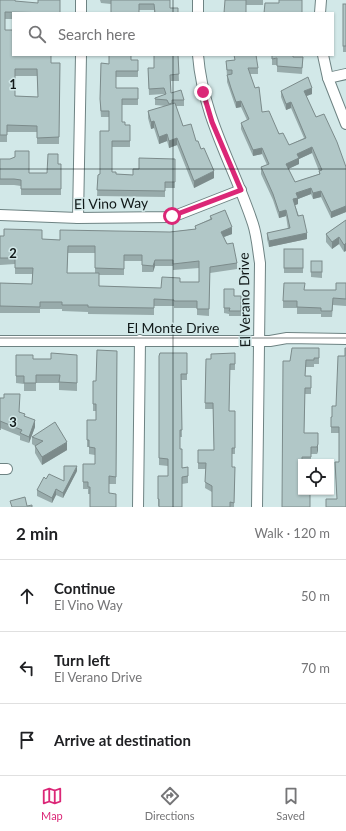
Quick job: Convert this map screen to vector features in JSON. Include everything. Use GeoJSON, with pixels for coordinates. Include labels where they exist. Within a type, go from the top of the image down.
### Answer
{"type":"FeatureCollection","features":[{"type":"Feature","properties":{"kind":"street"},"geometry":{"type":"LineString","coordinates":[[81,0],[81,12]]}},
{"type":"Feature","properties":{"kind":"street"},"geometry":{"type":"LineString","coordinates":[[198,0],[198,12]]}},
{"type":"Feature","properties":{"kind":"street"},"geometry":{"type":"LineString","coordinates":[[320,12],[321,0]]}},
{"type":"Feature","properties":{"kind":"street"},"geometry":{"type":"LineString","coordinates":[[78,218],[81,56]]}},
{"type":"Feature","properties":{"kind":"street","name":"El Verano Drive"},"geometry":{"type":"LineString","coordinates":[[198,56],[203,92],[212,122],[241,190],[254,226],[260,264],[257,507]]}},
{"type":"Feature","properties":{"kind":"street"},"geometry":{"type":"LineString","coordinates":[[323,56],[328,78],[346,124]]}},
{"type":"Feature","properties":{"kind":"street"},"geometry":{"type":"LineString","coordinates":[[328,78],[346,74]]}},
{"type":"Feature","properties":{"kind":"street","name":"El Vino Way"},"geometry":{"type":"LineString","coordinates":[[0,215],[78,218],[172,216],[241,190]]}},
{"type":"Feature","properties":{"kind":"street","name":"El Monte Drive"},"geometry":{"type":"LineString","coordinates":[[0,341],[259,341],[287,338],[346,339]]}},
{"type":"Feature","properties":{"kind":"street"},"geometry":{"type":"LineString","coordinates":[[138,507],[140,340]]}},
{"type":"Feature","properties":{"kind":"building"},"geometry":{"type":"Polygon","coordinates":[[[0,0],[38,3],[38,0],[60,0],[60,12],[5,12],[5,30],[12,30],[12,56],[51,56],[51,63],[60,63],[59,137],[37,138],[37,126],[7,125],[7,135],[0,135],[0,0]],[[15,69],[15,96],[38,97],[37,69],[15,69]]]}},
{"type":"Feature","properties":{"kind":"building"},"geometry":{"type":"Polygon","coordinates":[[[111,0],[170,0],[170,8],[178,8],[178,12],[155,12],[154,4],[139,4],[139,12],[111,12],[111,0]]]}},
{"type":"Feature","properties":{"kind":"building"},"geometry":{"type":"Polygon","coordinates":[[[225,0],[246,0],[246,12],[224,12],[225,0]]]}},
{"type":"Feature","properties":{"kind":"building"},"geometry":{"type":"Polygon","coordinates":[[[279,0],[302,0],[302,12],[264,12],[265,3],[279,3],[279,0]]]}},
{"type":"Feature","properties":{"kind":"building"},"geometry":{"type":"Polygon","coordinates":[[[343,4],[346,4],[346,46],[343,46],[343,4]]]}},
{"type":"Feature","properties":{"kind":"building"},"geometry":{"type":"Polygon","coordinates":[[[109,56],[131,56],[131,60],[138,60],[138,71],[116,71],[116,88],[138,88],[138,99],[122,99],[122,122],[125,122],[125,125],[130,125],[130,141],[112,141],[112,172],[116,172],[116,174],[133,175],[133,169],[139,169],[139,158],[175,159],[175,182],[165,182],[165,191],[97,190],[98,175],[100,174],[100,131],[109,131],[109,111],[101,111],[101,63],[109,64],[109,56]]]}},
{"type":"Feature","properties":{"kind":"building"},"geometry":{"type":"Polygon","coordinates":[[[154,56],[178,56],[179,74],[170,75],[171,93],[181,90],[184,100],[172,100],[172,103],[169,104],[167,100],[155,99],[166,94],[164,88],[149,89],[148,68],[154,68],[154,56]]]}},
{"type":"Feature","properties":{"kind":"building"},"geometry":{"type":"Polygon","coordinates":[[[234,56],[256,56],[258,68],[248,68],[255,88],[259,87],[262,112],[269,111],[279,134],[283,133],[289,145],[306,138],[291,102],[286,104],[281,91],[308,77],[312,88],[304,91],[316,117],[324,114],[337,142],[346,167],[346,206],[331,212],[321,191],[313,193],[311,188],[296,193],[298,198],[293,199],[298,216],[303,215],[307,233],[269,241],[267,233],[290,228],[286,210],[279,212],[261,167],[269,164],[262,148],[253,150],[241,123],[249,119],[241,101],[236,102],[227,75],[232,74],[232,70],[227,70],[226,61],[235,60],[234,56]],[[312,147],[297,154],[299,158],[286,164],[295,182],[320,174],[319,171],[322,170],[312,147]]]}},
{"type":"Feature","properties":{"kind":"building"},"geometry":{"type":"Polygon","coordinates":[[[272,56],[303,57],[302,68],[277,66],[277,58],[272,59],[272,56]]]}},
{"type":"Feature","properties":{"kind":"building"},"geometry":{"type":"Polygon","coordinates":[[[175,103],[183,126],[191,124],[196,141],[198,141],[201,149],[204,148],[214,171],[194,181],[177,138],[169,141],[167,134],[159,137],[154,121],[151,122],[148,111],[175,103]]]}},
{"type":"Feature","properties":{"kind":"building"},"geometry":{"type":"Polygon","coordinates":[[[15,151],[29,151],[29,173],[47,173],[48,154],[58,154],[58,164],[61,164],[61,189],[21,189],[21,180],[0,179],[0,159],[10,159],[15,157],[15,151]]]}},
{"type":"Feature","properties":{"kind":"building"},"geometry":{"type":"Polygon","coordinates":[[[225,210],[232,227],[221,232],[227,244],[233,243],[237,263],[210,267],[209,309],[197,309],[197,301],[154,299],[154,308],[88,307],[88,305],[62,305],[62,302],[40,302],[40,307],[0,306],[0,283],[32,284],[33,268],[15,268],[15,258],[0,258],[0,236],[4,236],[4,229],[42,230],[42,239],[60,240],[60,230],[170,232],[196,229],[195,226],[212,219],[210,216],[225,210]],[[68,246],[67,273],[99,273],[99,286],[161,288],[162,277],[180,278],[180,282],[199,282],[199,261],[173,264],[173,260],[155,260],[153,266],[142,265],[142,255],[124,255],[124,269],[95,268],[95,246],[68,246]]]}},
{"type":"Feature","properties":{"kind":"building"},"geometry":{"type":"Polygon","coordinates":[[[346,220],[346,243],[344,245],[339,237],[332,242],[326,234],[346,220]]]}},
{"type":"Feature","properties":{"kind":"building"},"geometry":{"type":"Polygon","coordinates":[[[284,249],[303,249],[303,268],[284,268],[284,249]]]}},
{"type":"Feature","properties":{"kind":"building"},"geometry":{"type":"Polygon","coordinates":[[[311,261],[322,261],[322,272],[311,272],[311,261]]]}},
{"type":"Feature","properties":{"kind":"building"},"geometry":{"type":"Polygon","coordinates":[[[284,283],[305,283],[304,290],[336,290],[336,283],[346,283],[346,299],[333,298],[332,311],[321,311],[321,308],[297,307],[297,301],[283,301],[284,283]]]}},
{"type":"Feature","properties":{"kind":"building"},"geometry":{"type":"Polygon","coordinates":[[[224,289],[234,289],[234,296],[241,296],[241,311],[229,311],[230,308],[224,308],[224,289]]]}},
{"type":"Feature","properties":{"kind":"building"},"geometry":{"type":"Polygon","coordinates":[[[292,348],[319,348],[319,358],[314,358],[314,360],[306,360],[305,376],[311,376],[311,388],[305,388],[304,433],[318,433],[318,444],[317,447],[311,447],[311,457],[302,457],[302,459],[298,459],[298,495],[310,495],[310,507],[282,507],[283,361],[290,361],[292,348]]]}},
{"type":"Feature","properties":{"kind":"building"},"geometry":{"type":"Polygon","coordinates":[[[345,348],[346,507],[326,507],[326,499],[337,499],[335,462],[339,462],[339,427],[331,427],[331,417],[332,406],[336,406],[338,356],[345,356],[345,348]]]}},
{"type":"Feature","properties":{"kind":"building"},"geometry":{"type":"Polygon","coordinates":[[[97,350],[117,351],[116,477],[109,476],[109,493],[116,494],[116,507],[90,507],[90,487],[88,487],[88,482],[83,482],[83,464],[95,464],[95,448],[89,447],[89,440],[87,440],[87,420],[96,420],[96,404],[93,404],[93,381],[96,381],[97,350]]]}},
{"type":"Feature","properties":{"kind":"building"},"geometry":{"type":"Polygon","coordinates":[[[51,353],[77,355],[77,383],[59,382],[60,375],[36,375],[36,383],[24,383],[24,376],[16,376],[16,355],[33,355],[33,359],[51,359],[51,353]]]}},
{"type":"Feature","properties":{"kind":"building"},"geometry":{"type":"Polygon","coordinates":[[[160,353],[187,353],[187,374],[181,374],[182,430],[180,430],[180,449],[182,449],[182,468],[188,467],[188,476],[182,477],[182,507],[159,507],[158,476],[168,476],[168,459],[159,458],[160,353]]]}},
{"type":"Feature","properties":{"kind":"building"},"geometry":{"type":"Polygon","coordinates":[[[235,353],[235,364],[230,364],[229,411],[235,411],[235,448],[232,448],[232,467],[235,467],[234,503],[230,502],[230,507],[212,507],[212,486],[205,482],[206,463],[198,463],[198,450],[214,450],[213,403],[205,403],[206,359],[211,359],[211,354],[235,353]]]}},
{"type":"Feature","properties":{"kind":"building"},"geometry":{"type":"Polygon","coordinates":[[[4,394],[20,394],[19,412],[25,414],[24,416],[35,420],[29,437],[20,433],[22,430],[0,421],[0,398],[4,398],[4,394]]]}},
{"type":"Feature","properties":{"kind":"building"},"geometry":{"type":"Polygon","coordinates":[[[55,422],[67,442],[42,457],[35,446],[43,441],[32,437],[55,422]]]}},
{"type":"Feature","properties":{"kind":"building"},"geometry":{"type":"Polygon","coordinates":[[[64,466],[77,466],[63,493],[56,489],[52,498],[37,490],[44,477],[46,479],[49,474],[64,481],[64,466]]]}},
{"type":"Feature","properties":{"kind":"building"},"geometry":{"type":"Polygon","coordinates":[[[25,497],[27,506],[32,505],[32,507],[12,507],[10,501],[25,497]]]}},
{"type":"Feature","properties":{"kind":"route"},"geometry":{"type":"LineString","coordinates":[[172,216],[241,190],[212,122],[203,92]]}}]}
